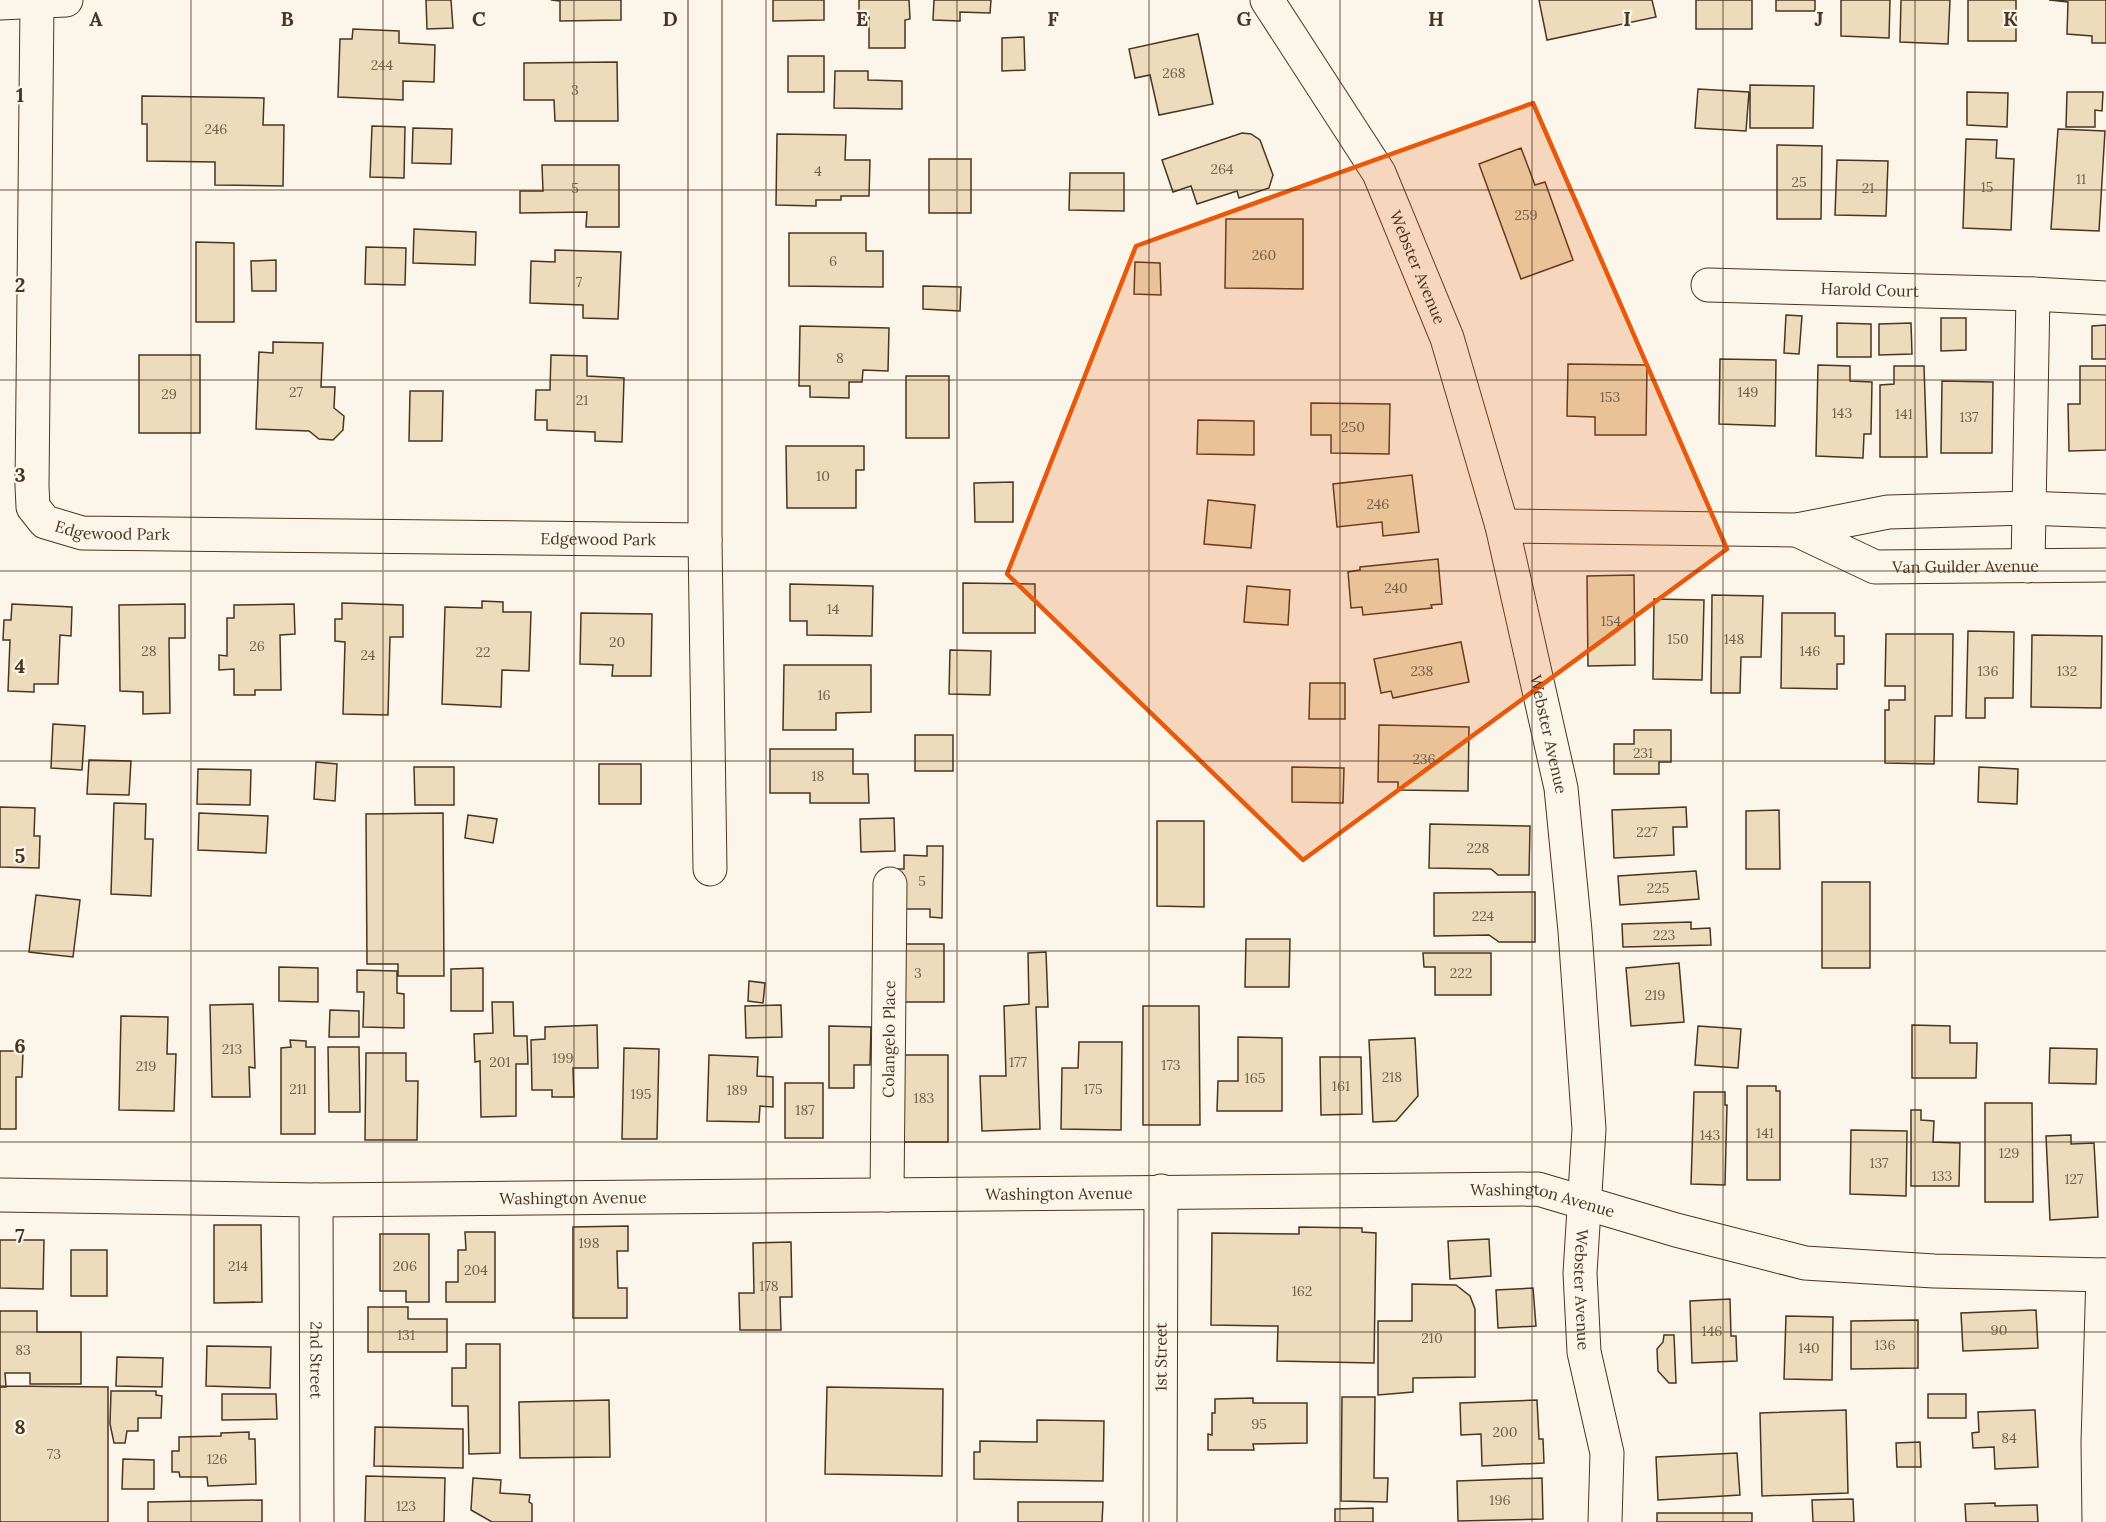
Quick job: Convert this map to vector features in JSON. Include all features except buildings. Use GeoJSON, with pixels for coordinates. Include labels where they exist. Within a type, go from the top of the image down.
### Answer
{"type":"FeatureCollection","features":[{"type":"Feature","properties":{"kind":"street"},"geometry":{"type":"LineString","coordinates":[[705,0],[705,540],[710,869]]}},
{"type":"Feature","properties":{"kind":"street","name":"Webster Avenue"},"geometry":{"type":"LineString","coordinates":[[1267,0],[1379,173],[1447,338],[1502,526],[1561,788],[1575,932],[1589,1129],[1580,1273],[1584,1352],[1607,1454],[1605,1522]]}},
{"type":"Feature","properties":{"kind":"street"},"geometry":{"type":"LineString","coordinates":[[0,3],[52,1]]}},
{"type":"Feature","properties":{"kind":"street","name":"Edgewood Park"},"geometry":{"type":"LineString","coordinates":[[52,1],[32,486],[33,507],[45,522],[82,533],[705,540]]}},
{"type":"Feature","properties":{"kind":"street","name":"Harold Court"},"geometry":{"type":"LineString","coordinates":[[1708,285],[2106,298]]}},
{"type":"Feature","properties":{"kind":"street"},"geometry":{"type":"LineString","coordinates":[[2028,566],[2033,294]]}},
{"type":"Feature","properties":{"kind":"street","name":"Van Guilder Avenue"},"geometry":{"type":"LineString","coordinates":[[1502,526],[1797,530],[1888,512],[2028,508],[2106,511]]}},
{"type":"Feature","properties":{"kind":"street","name":"Van Guilder Avenue"},"geometry":{"type":"LineString","coordinates":[[1797,530],[1875,567],[2106,566]]}},
{"type":"Feature","properties":{"kind":"street","name":"Colangelo Place"},"geometry":{"type":"LineString","coordinates":[[887,1195],[890,884]]}},
{"type":"Feature","properties":{"kind":"street","name":"Washington Avenue"},"geometry":{"type":"LineString","coordinates":[[0,1196],[316,1200],[1538,1189],[1709,1239],[1805,1263],[1934,1271],[2105,1275]]}},
{"type":"Feature","properties":{"kind":"street","name":"1st Street"},"geometry":{"type":"LineString","coordinates":[[1161,1191],[1161,1522]]}},
{"type":"Feature","properties":{"kind":"street","name":"2nd Street"},"geometry":{"type":"LineString","coordinates":[[316,1200],[317,1522]]}},
{"type":"Feature","properties":{"kind":"street"},"geometry":{"type":"LineString","coordinates":[[2099,1522],[2098,1442],[2105,1275]]}},
{"type":"Feature","properties":{"kind":"highlighted area"},"geometry":{"type":"Polygon","coordinates":[[[1533,103],[1727,549],[1303,860],[1007,574],[1136,246],[1533,103]]]}}]}
